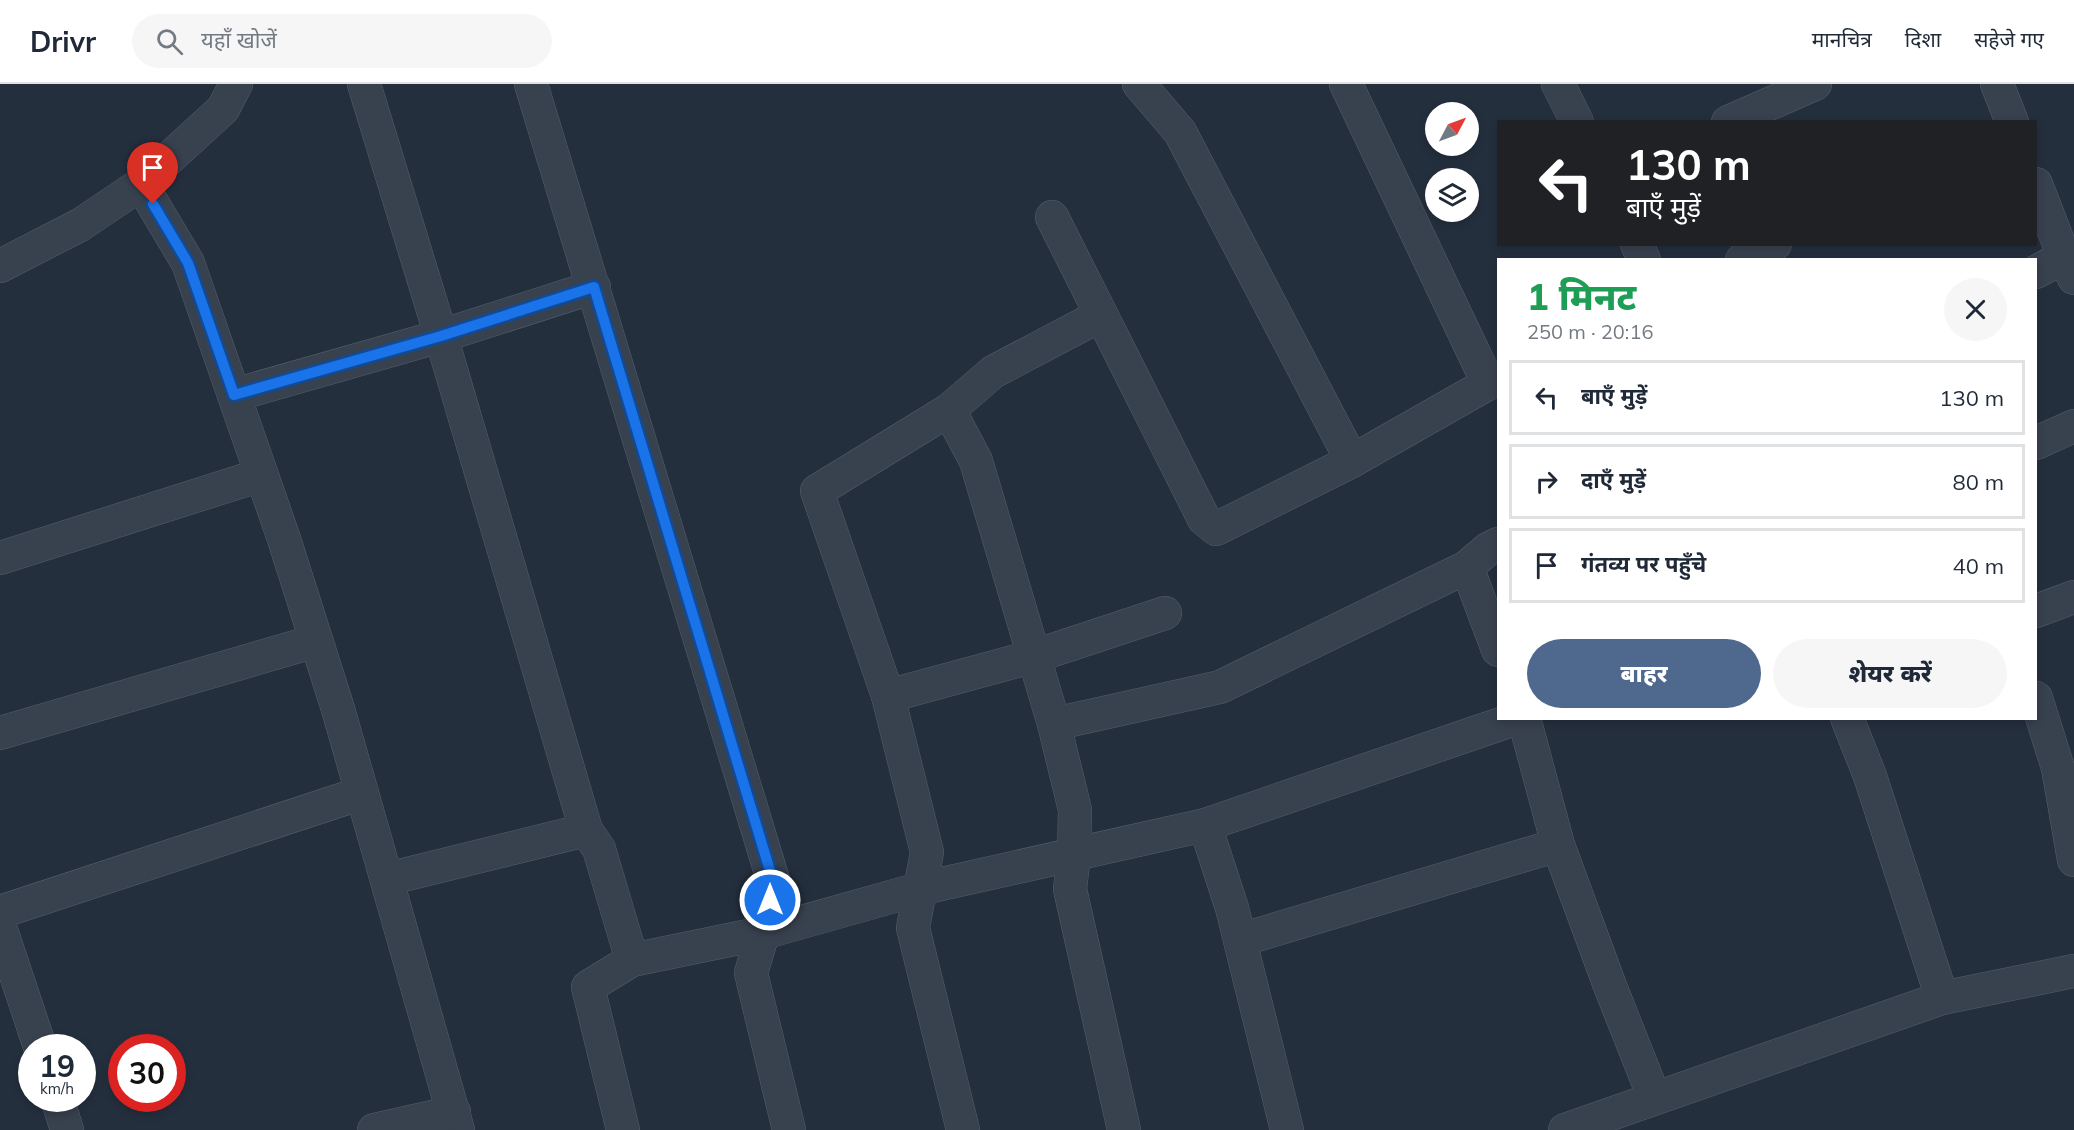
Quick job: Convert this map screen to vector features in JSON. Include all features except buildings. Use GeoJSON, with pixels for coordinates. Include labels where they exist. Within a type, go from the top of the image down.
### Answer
{"type":"FeatureCollection","features":[{"type":"Feature","properties":{"kind":"street"},"geometry":{"type":"LineString","coordinates":[[0,266],[80,225],[141,184],[223,110],[236,84]]}},
{"type":"Feature","properties":{"kind":"street"},"geometry":{"type":"LineString","coordinates":[[364,84],[441,336],[586,830],[600,849],[632,960]]}},
{"type":"Feature","properties":{"kind":"street"},"geometry":{"type":"LineString","coordinates":[[531,84],[774,884],[751,974],[789,1130]]}},
{"type":"Feature","properties":{"kind":"street"},"geometry":{"type":"LineString","coordinates":[[1139,84],[1180,132],[1352,461]]}},
{"type":"Feature","properties":{"kind":"street"},"geometry":{"type":"LineString","coordinates":[[1052,217],[1204,519],[1216,529],[1352,461],[1493,381],[1346,84]]}},
{"type":"Feature","properties":{"kind":"street"},"geometry":{"type":"LineString","coordinates":[[1558,84],[1576,120]]}},
{"type":"Feature","properties":{"kind":"street"},"geometry":{"type":"LineString","coordinates":[[1730,120],[1755,96],[1815,84]]}},
{"type":"Feature","properties":{"kind":"street"},"geometry":{"type":"LineString","coordinates":[[1997,84],[2011,120]]}},
{"type":"Feature","properties":{"kind":"street"},"geometry":{"type":"LineString","coordinates":[[141,184],[188,263],[261,475],[316,641],[362,793],[456,1121],[374,1130]]}},
{"type":"Feature","properties":{"kind":"street"},"geometry":{"type":"LineString","coordinates":[[2037,188],[2058,269]]}},
{"type":"Feature","properties":{"kind":"street"},"geometry":{"type":"LineString","coordinates":[[1746,258],[1771,246]]}},
{"type":"Feature","properties":{"kind":"street"},"geometry":{"type":"LineString","coordinates":[[234,395],[441,336],[594,287]]}},
{"type":"Feature","properties":{"kind":"street"},"geometry":{"type":"LineString","coordinates":[[963,1130],[913,928],[927,852],[888,696],[817,491],[949,410],[993,372],[1101,315]]}},
{"type":"Feature","properties":{"kind":"street"},"geometry":{"type":"LineString","coordinates":[[949,410],[976,461],[1035,656],[1075,810],[1074,855],[1070,889],[1124,1130]]}},
{"type":"Feature","properties":{"kind":"street"},"geometry":{"type":"LineString","coordinates":[[2037,443],[2074,426]]}},
{"type":"Feature","properties":{"kind":"street"},"geometry":{"type":"LineString","coordinates":[[0,558],[261,475]]}},
{"type":"Feature","properties":{"kind":"street"},"geometry":{"type":"LineString","coordinates":[[1054,724],[1220,687],[1467,567],[1488,549],[1497,544]]}},
{"type":"Feature","properties":{"kind":"street"},"geometry":{"type":"LineString","coordinates":[[1467,567],[1497,647]]}},
{"type":"Feature","properties":{"kind":"street"},"geometry":{"type":"LineString","coordinates":[[2037,611],[2074,597]]}},
{"type":"Feature","properties":{"kind":"street"},"geometry":{"type":"LineString","coordinates":[[888,696],[1035,656],[1165,613]]}},
{"type":"Feature","properties":{"kind":"street"},"geometry":{"type":"LineString","coordinates":[[0,733],[316,641]]}},
{"type":"Feature","properties":{"kind":"street"},"geometry":{"type":"LineString","coordinates":[[2037,701],[2058,768],[2074,860]]}},
{"type":"Feature","properties":{"kind":"street"},"geometry":{"type":"LineString","coordinates":[[623,1130],[588,987],[632,960],[763,933],[919,889],[1206,825],[1512,720]]}},
{"type":"Feature","properties":{"kind":"street"},"geometry":{"type":"LineString","coordinates":[[1525,720],[1558,845],[1654,1097]]}},
{"type":"Feature","properties":{"kind":"street"},"geometry":{"type":"LineString","coordinates":[[1848,720],[1870,776],[1942,998]]}},
{"type":"Feature","properties":{"kind":"street"},"geometry":{"type":"LineString","coordinates":[[0,912],[362,793]]}},
{"type":"Feature","properties":{"kind":"street"},"geometry":{"type":"LineString","coordinates":[[1206,825],[1232,908],[1287,1130]]}},
{"type":"Feature","properties":{"kind":"street"},"geometry":{"type":"LineString","coordinates":[[387,879],[586,830]]}},
{"type":"Feature","properties":{"kind":"street"},"geometry":{"type":"LineString","coordinates":[[1240,940],[1558,845]]}},
{"type":"Feature","properties":{"kind":"street"},"geometry":{"type":"LineString","coordinates":[[0,927],[36,1034]]}},
{"type":"Feature","properties":{"kind":"street"},"geometry":{"type":"LineString","coordinates":[[1565,1130],[1942,998],[2074,971]]}},
{"type":"Feature","properties":{"kind":"street"},"geometry":{"type":"LineString","coordinates":[[61,1112],[67,1130]]}},
{"type":"Feature","properties":{"kind":"route"},"geometry":{"type":"LineString","coordinates":[[153,204],[188,263],[234,395],[441,336],[594,287],[774,884],[770,900]]}}]}
